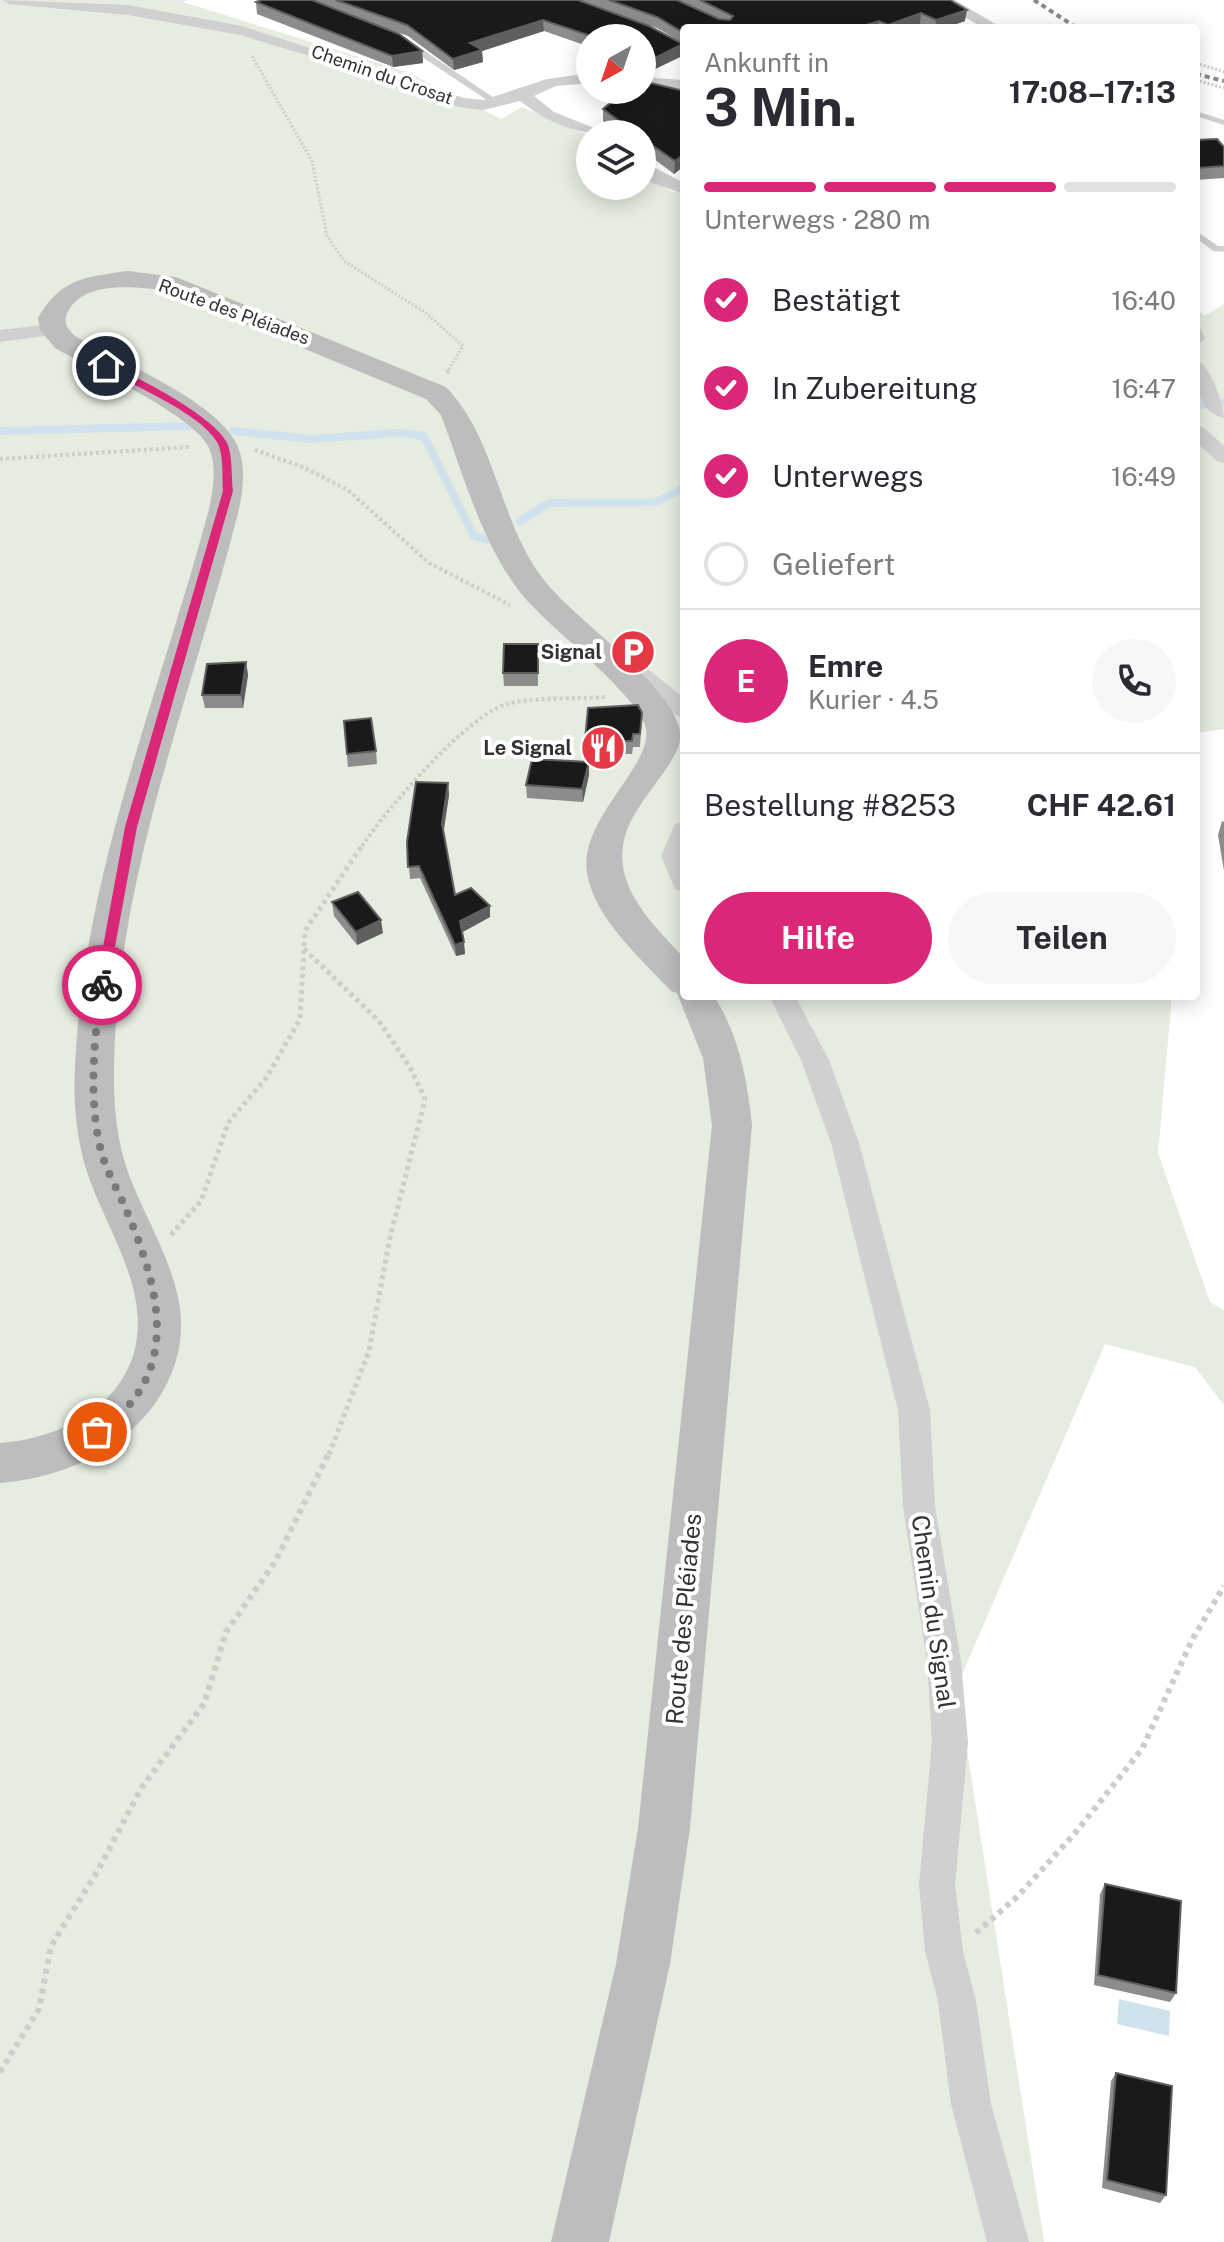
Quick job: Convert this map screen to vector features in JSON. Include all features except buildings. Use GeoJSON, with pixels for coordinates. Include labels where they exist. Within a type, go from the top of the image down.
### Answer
{"type":"FeatureCollection","features":[{"type":"Feature","properties":{"kind":"street","name":"Chemin du Crosat"},"geometry":{"type":"LineString","coordinates":[[9,0],[128,10],[242,31],[329,57],[417,91],[464,103],[496,102],[553,82],[576,80]]}},
{"type":"Feature","properties":{"kind":"street"},"geometry":{"type":"LineString","coordinates":[[944,0],[987,24]]}},
{"type":"Feature","properties":{"kind":"street"},"geometry":{"type":"LineString","coordinates":[[656,83],[680,85]]}},
{"type":"Feature","properties":{"kind":"street"},"geometry":{"type":"LineString","coordinates":[[523,95],[548,115],[576,125]]}},
{"type":"Feature","properties":{"kind":"street"},"geometry":{"type":"LineString","coordinates":[[656,178],[680,187]]}},
{"type":"Feature","properties":{"kind":"street","name":"Route des Pléiades"},"geometry":{"type":"LineString","coordinates":[[53,330],[51,318],[54,308],[74,291],[107,280],[147,280],[187,291],[436,393]]}},
{"type":"Feature","properties":{"kind":"street"},"geometry":{"type":"LineString","coordinates":[[0,336],[53,330],[65,342],[189,413],[223,444],[228,491],[131,827],[100,1000],[95,1055],[101,1151],[145,1255],[158,1321],[157,1350],[148,1377],[129,1404],[97,1432],[68,1449],[4,1471]]}},
{"type":"Feature","properties":{"kind":"street"},"geometry":{"type":"LineString","coordinates":[[1200,373],[1218,407]]}},
{"type":"Feature","properties":{"kind":"street"},"geometry":{"type":"LineString","coordinates":[[436,393],[454,412],[462,428],[512,559],[536,591],[640,693],[661,722],[664,736],[650,771],[617,815],[608,833],[605,873],[621,912],[680,978]]}},
{"type":"Feature","properties":{"kind":"street"},"geometry":{"type":"LineString","coordinates":[[1200,435],[1224,457]]}},
{"type":"Feature","properties":{"kind":"street"},"geometry":{"type":"LineString","coordinates":[[584,639],[616,654],[680,707]]}},
{"type":"Feature","properties":{"kind":"street"},"geometry":{"type":"LineString","coordinates":[[680,839],[673,856],[680,873]]}},
{"type":"Feature","properties":{"kind":"street","name":"Route des Pléiades"},"geometry":{"type":"LineString","coordinates":[[580,2242],[643,1964],[664,1828],[732,1125],[727,1074],[715,1036],[696,1000]]}},
{"type":"Feature","properties":{"kind":"street","name":"Chemin du Signal"},"geometry":{"type":"LineString","coordinates":[[784,1000],[815,1060],[845,1143],[914,1410],[919,1507],[944,1661],[950,1742],[937,1885],[944,1951],[957,2001],[971,2104],[1008,2242]]}},
{"type":"Feature","properties":{"kind":"lane"},"geometry":{"type":"LineString","coordinates":[[404,41],[451,76],[496,102]]}},
{"type":"Feature","properties":{"kind":"lane"},"geometry":{"type":"LineString","coordinates":[[1200,114],[1224,123]]}},
{"type":"Feature","properties":{"kind":"lane"},"geometry":{"type":"LineString","coordinates":[[1200,237],[1216,249],[1224,249]]}},
{"type":"Feature","properties":{"kind":"path"},"geometry":{"type":"LineString","coordinates":[[242,31],[234,37],[237,44],[257,60],[273,97],[312,161],[327,236],[344,261],[426,313],[463,346],[436,393]]}},
{"type":"Feature","properties":{"kind":"path"},"geometry":{"type":"LineString","coordinates":[[1200,64],[1224,72]]}},
{"type":"Feature","properties":{"kind":"path"},"geometry":{"type":"LineString","coordinates":[[1200,81],[1224,88]]}},
{"type":"Feature","properties":{"kind":"path"},"geometry":{"type":"LineString","coordinates":[[0,459],[223,444],[301,464],[360,499],[410,548],[439,570],[584,639]]}},
{"type":"Feature","properties":{"kind":"path"},"geometry":{"type":"LineString","coordinates":[[145,1255],[180,1228],[201,1201],[228,1123],[267,1077],[300,1019],[305,931],[386,809],[460,736],[506,704],[640,693]]}},
{"type":"Feature","properties":{"kind":"path"},"geometry":{"type":"LineString","coordinates":[[0,2072],[39,2009],[51,1946],[97,1872],[142,1787],[204,1704],[226,1632],[275,1562],[324,1466],[369,1351],[389,1242],[425,1099],[411,1069],[379,1021],[360,999],[329,977],[304,949]]}},
{"type":"Feature","properties":{"kind":"path"},"geometry":{"type":"LineString","coordinates":[[944,1951],[981,1930],[1018,1896],[1076,1832],[1142,1749],[1192,1640],[1224,1586]]}},
{"type":"Feature","properties":{"kind":"shaded area"},"geometry":{"type":"Polygon","coordinates":[[[0,0],[187,0],[183,2],[407,72],[501,119],[522,107],[576,130],[576,200],[656,200],[656,182],[680,192],[680,1000],[1172,1000],[1158,1153],[1210,1302],[1224,1310],[1224,1405],[1195,1367],[1105,1344],[957,1686],[1044,2242],[0,2242],[0,0]]]}},
{"type":"Feature","properties":{"kind":"shaded area"},"geometry":{"type":"Polygon","coordinates":[[[1224,304],[1224,729],[1200,732],[1200,312],[1204,316],[1224,304]]]}},
{"type":"Feature","properties":{"kind":"water"},"geometry":{"type":"Polygon","coordinates":[[[1119,1999],[1170,2011],[1169,2036],[1117,2024],[1119,1999]]]}},
{"type":"Feature","properties":{"kind":"waterway"},"geometry":{"type":"LineString","coordinates":[[1200,405],[1224,403]]}},
{"type":"Feature","properties":{"kind":"waterway"},"geometry":{"type":"LineString","coordinates":[[0,431],[192,426]]}},
{"type":"Feature","properties":{"kind":"waterway"},"geometry":{"type":"LineString","coordinates":[[233,431],[310,439],[398,433],[424,436],[474,536],[489,540]]}},
{"type":"Feature","properties":{"kind":"waterway"},"geometry":{"type":"LineString","coordinates":[[520,521],[549,503],[656,502],[680,490]]}},
{"type":"Feature","properties":{"kind":"railway"},"geometry":{"type":"LineString","coordinates":[[1034,0],[1071,24]]}},
{"type":"Feature","properties":{"kind":"railway"},"geometry":{"type":"LineString","coordinates":[[1200,75],[1224,81]]}},
{"type":"Feature","properties":{"kind":"way so far"},"geometry":{"type":"LineString","coordinates":[[97,1432],[129,1404],[148,1377],[157,1350],[158,1321],[145,1255],[101,1151],[95,1055],[102,985]]}},
{"type":"Feature","properties":{"kind":"place","name":"Signal"},"geometry":{"type":"Point","coordinates":[633,652]}},
{"type":"Feature","properties":{"kind":"place","name":"Le Signal"},"geometry":{"type":"Point","coordinates":[603,748]}},
{"type":"Feature","properties":{"kind":"route"},"geometry":{"type":"LineString","coordinates":[[102,985],[131,827],[228,491],[223,444],[213,432],[189,413],[106,366]]}}]}
